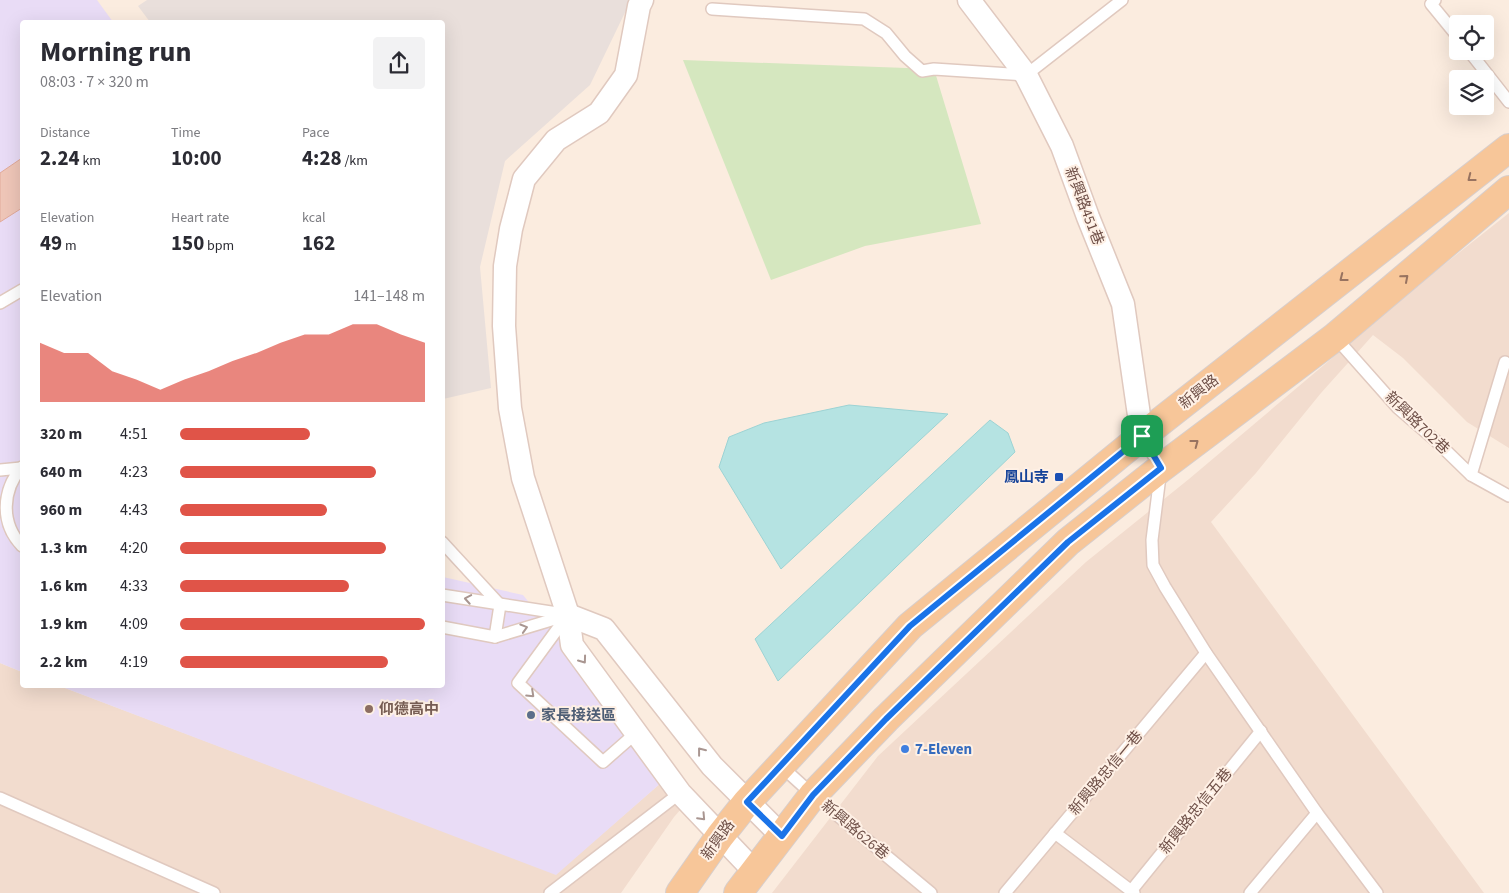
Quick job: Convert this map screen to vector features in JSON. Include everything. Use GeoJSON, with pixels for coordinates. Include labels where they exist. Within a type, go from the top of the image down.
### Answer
{"type":"FeatureCollection","features":[{"type":"Feature","properties":{"kind":"main road","name":"新興路"},"geometry":{"type":"LineString","coordinates":[[680,893],[720,836],[747,802],[910,626],[1142,436],[1509,148]]}},
{"type":"Feature","properties":{"kind":"main road"},"geometry":{"type":"LineString","coordinates":[[738,893],[813,795],[886,719],[1068,542],[1161,468],[1335,337],[1509,190]]}},
{"type":"Feature","properties":{"kind":"street"},"geometry":{"type":"LineString","coordinates":[[642,0],[638,6],[626,75],[600,114],[556,140],[524,179],[510,229],[505,266],[504,326],[510,408],[523,478],[568,615],[572,645],[680,793],[755,872]]}},
{"type":"Feature","properties":{"kind":"street","name":"新興路451巷"},"geometry":{"type":"LineString","coordinates":[[968,0],[1026,75],[1062,146],[1123,304],[1142,436]]}},
{"type":"Feature","properties":{"kind":"street"},"geometry":{"type":"LineString","coordinates":[[568,615],[604,629],[712,766],[782,836]]}},
{"type":"Feature","properties":{"kind":"lane"},"geometry":{"type":"LineString","coordinates":[[712,9],[864,19],[886,33],[905,56],[922,71],[934,69],[1026,75],[1122,0]]}},
{"type":"Feature","properties":{"kind":"lane"},"geometry":{"type":"LineString","coordinates":[[1435,0],[1431,4],[1449,26]]}},
{"type":"Feature","properties":{"kind":"lane"},"geometry":{"type":"LineString","coordinates":[[1476,60],[1509,102]]}},
{"type":"Feature","properties":{"kind":"lane"},"geometry":{"type":"LineString","coordinates":[[0,304],[20,291]]}},
{"type":"Feature","properties":{"kind":"lane","name":"新興路702巷"},"geometry":{"type":"LineString","coordinates":[[1335,337],[1398,408],[1471,475],[1509,496]]}},
{"type":"Feature","properties":{"kind":"lane"},"geometry":{"type":"LineString","coordinates":[[1471,475],[1505,362]]}},
{"type":"Feature","properties":{"kind":"lane"},"geometry":{"type":"LineString","coordinates":[[1142,436],[1161,468],[1152,540],[1154,565],[1165,587],[1206,653],[1317,814],[1376,893]]}},
{"type":"Feature","properties":{"kind":"lane"},"geometry":{"type":"LineString","coordinates":[[0,470],[20,467]]}},
{"type":"Feature","properties":{"kind":"lane"},"geometry":{"type":"LineString","coordinates":[[20,470],[10,484],[6,502],[8,522],[20,544]]}},
{"type":"Feature","properties":{"kind":"lane"},"geometry":{"type":"LineString","coordinates":[[445,545],[500,605]]}},
{"type":"Feature","properties":{"kind":"lane"},"geometry":{"type":"LineString","coordinates":[[445,596],[568,615]]}},
{"type":"Feature","properties":{"kind":"lane"},"geometry":{"type":"LineString","coordinates":[[495,638],[500,605]]}},
{"type":"Feature","properties":{"kind":"lane"},"geometry":{"type":"LineString","coordinates":[[445,628],[495,638],[568,615]]}},
{"type":"Feature","properties":{"kind":"lane"},"geometry":{"type":"LineString","coordinates":[[568,615],[518,683],[604,762],[636,733]]}},
{"type":"Feature","properties":{"kind":"lane","name":"新興路忠信一巷"},"geometry":{"type":"LineString","coordinates":[[1005,893],[1206,653]]}},
{"type":"Feature","properties":{"kind":"lane","name":"新興路忠信五巷"},"geometry":{"type":"LineString","coordinates":[[1132,892],[1261,731]]}},
{"type":"Feature","properties":{"kind":"lane","name":"新興路626巷"},"geometry":{"type":"LineString","coordinates":[[781,766],[930,893]]}},
{"type":"Feature","properties":{"kind":"lane"},"geometry":{"type":"LineString","coordinates":[[550,893],[680,793]]}},
{"type":"Feature","properties":{"kind":"lane"},"geometry":{"type":"LineString","coordinates":[[0,798],[214,893]]}},
{"type":"Feature","properties":{"kind":"lane"},"geometry":{"type":"LineString","coordinates":[[1250,893],[1317,814]]}},
{"type":"Feature","properties":{"kind":"lane"},"geometry":{"type":"LineString","coordinates":[[1056,833],[1132,892]]}},
{"type":"Feature","properties":{"kind":"shaded area"},"geometry":{"type":"Polygon","coordinates":[[[0,0],[97,0],[112,20],[20,20],[20,671],[0,663],[0,0]]]}},
{"type":"Feature","properties":{"kind":"shaded area"},"geometry":{"type":"Polygon","coordinates":[[[147,0],[631,0],[590,85],[505,161],[480,267],[491,388],[445,399],[445,20],[148,20],[138,6],[147,0]]]}},
{"type":"Feature","properties":{"kind":"shaded area"},"geometry":{"type":"Polygon","coordinates":[[[1509,213],[1509,448],[1467,422],[1403,358],[1373,335],[1321,393],[1256,473],[1211,522],[1484,893],[772,893],[878,756],[1086,562],[1189,479],[1427,278],[1509,213]]]}},
{"type":"Feature","properties":{"kind":"shaded area","name":"仰德高中"},"geometry":{"type":"Polygon","coordinates":[[[445,577],[523,595],[670,775],[556,875],[65,688],[445,688],[445,577]]]}},
{"type":"Feature","properties":{"kind":"shaded area"},"geometry":{"type":"Polygon","coordinates":[[[0,663],[20,671],[20,688],[65,688],[556,874],[670,775],[695,793],[674,817],[621,893],[0,893],[0,663]]]}},
{"type":"Feature","properties":{"kind":"green space"},"geometry":{"type":"Polygon","coordinates":[[[683,60],[934,69],[981,224],[865,246],[771,280],[683,60]]]}},
{"type":"Feature","properties":{"kind":"water"},"geometry":{"type":"Polygon","coordinates":[[[849,405],[948,414],[781,569],[719,467],[729,437],[764,423],[849,405]]]}},
{"type":"Feature","properties":{"kind":"water"},"geometry":{"type":"Polygon","coordinates":[[[990,420],[1008,433],[1015,452],[778,681],[755,639],[990,420]]]}},
{"type":"Feature","properties":{"kind":"building"},"geometry":{"type":"Polygon","coordinates":[[[20,159],[20,209],[0,222],[0,173],[20,159]]]}},
{"type":"Feature","properties":{"kind":"place","name":"鳳山寺"},"geometry":{"type":"Point","coordinates":[1059,477]}},
{"type":"Feature","properties":{"kind":"place","name":"仰德高中"},"geometry":{"type":"Point","coordinates":[369,709]}},
{"type":"Feature","properties":{"kind":"place","name":"家長接送區"},"geometry":{"type":"Point","coordinates":[531,715]}},
{"type":"Feature","properties":{"kind":"place","name":"7-Eleven"},"geometry":{"type":"Point","coordinates":[905,749]}},
{"type":"Feature","properties":{"kind":"route"},"geometry":{"type":"LineString","coordinates":[[1142,436],[1161,468],[1068,542],[886,719],[813,795],[782,836],[747,802],[910,626],[1142,436]]}}]}
